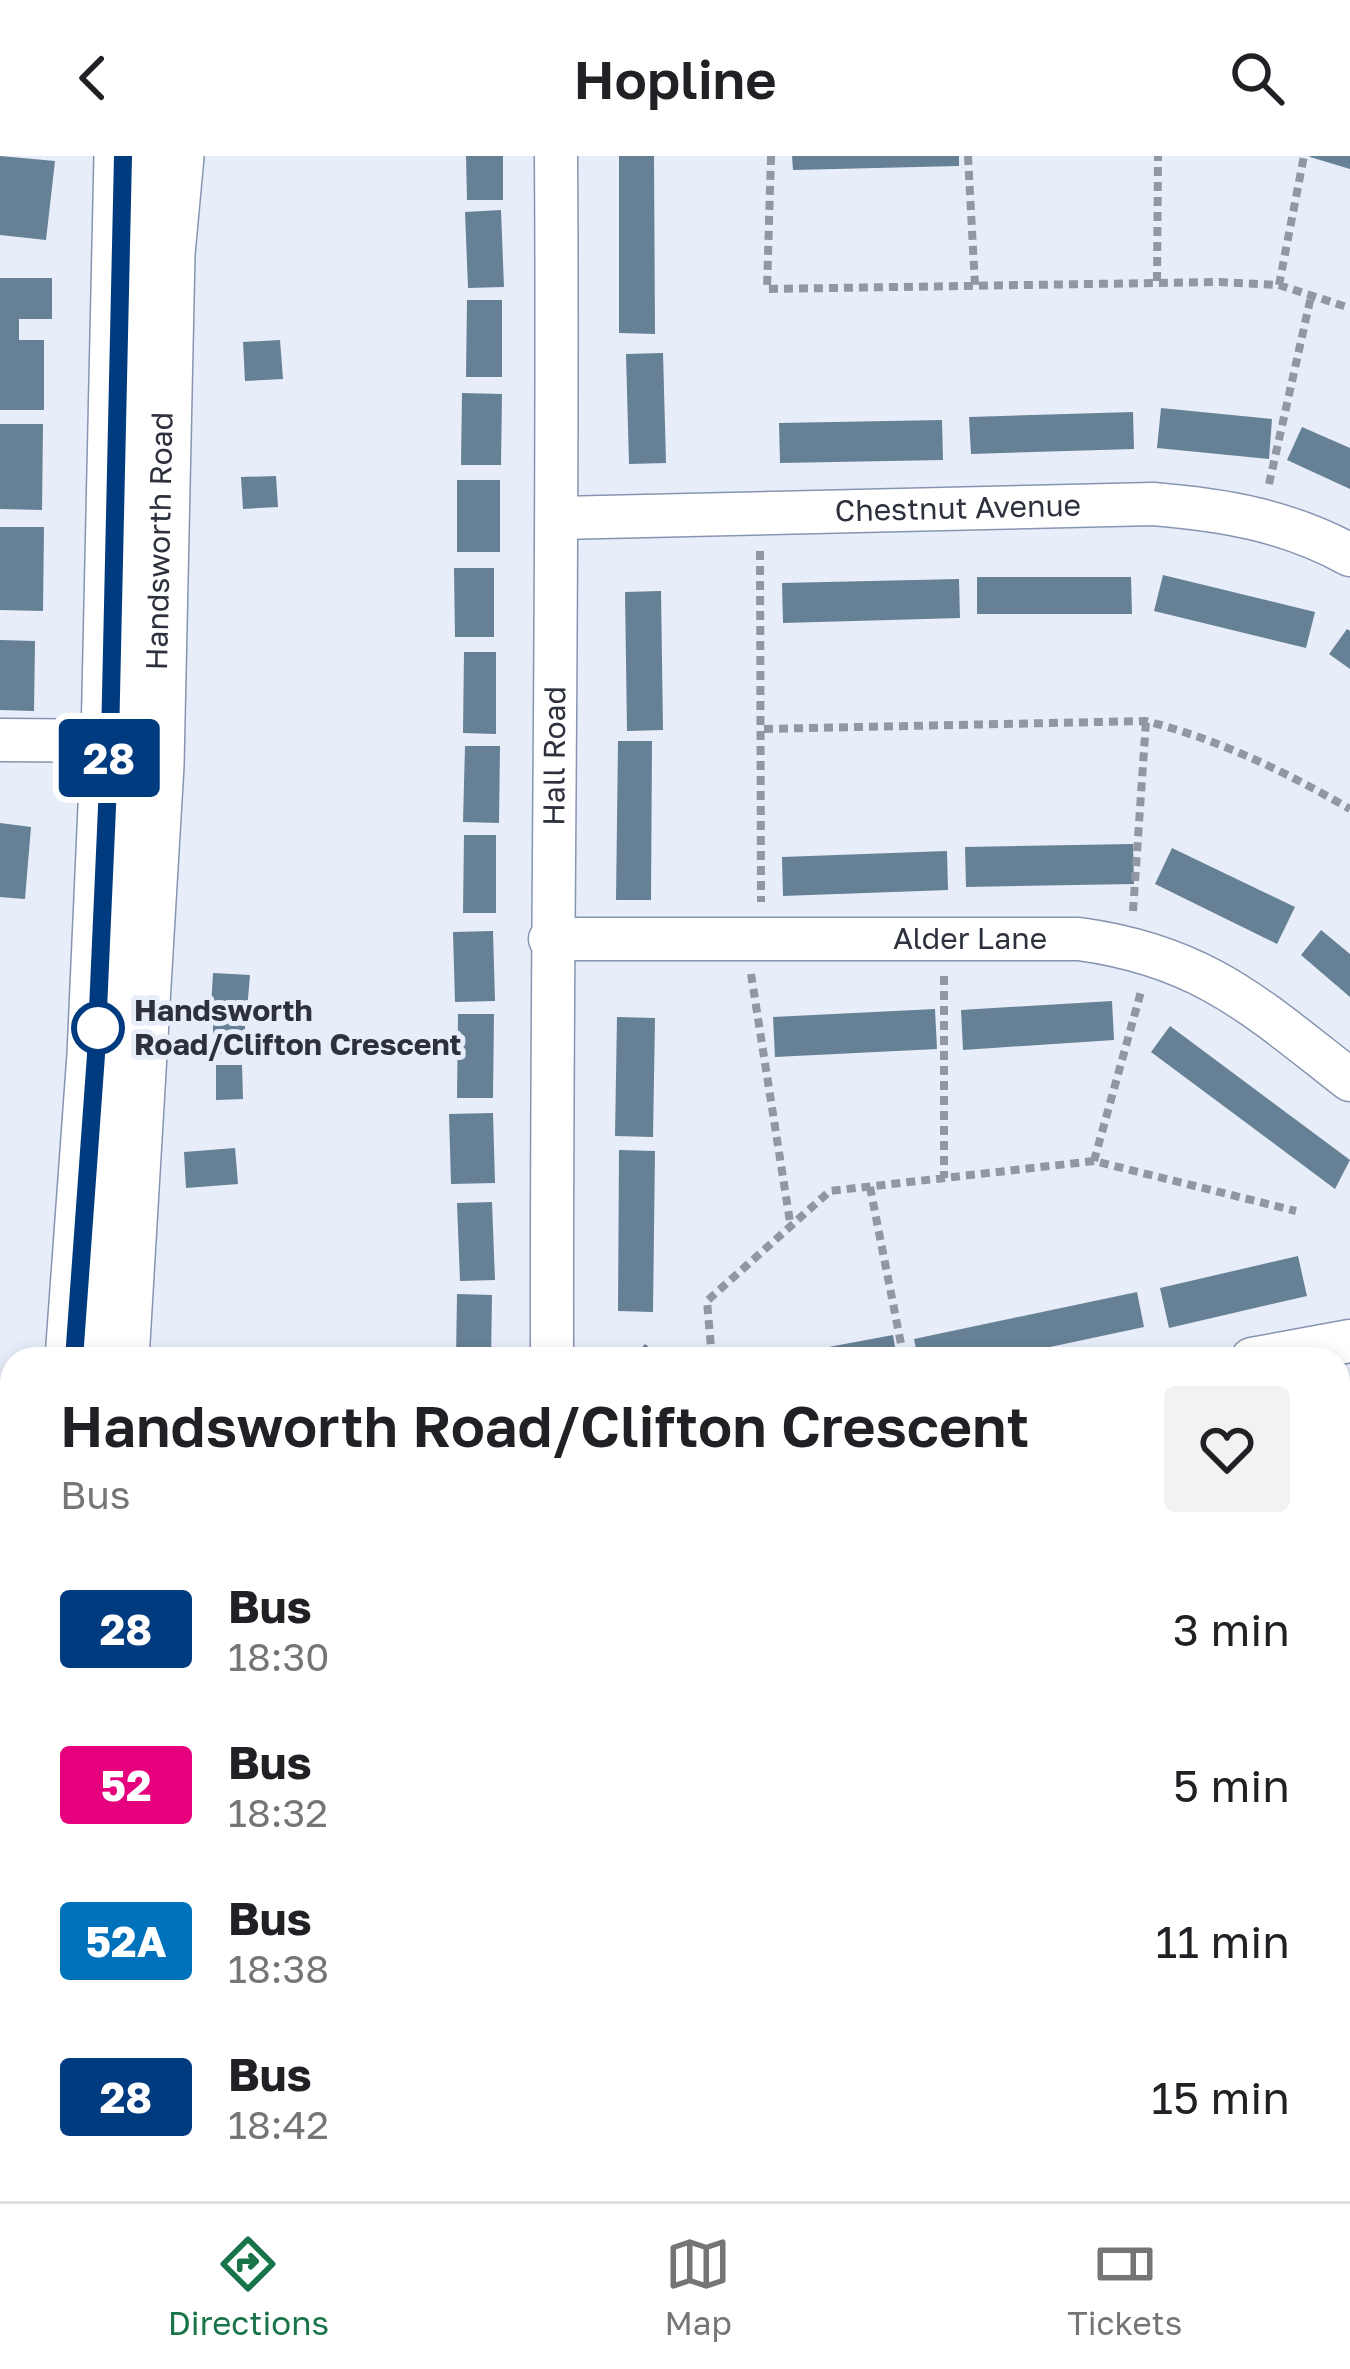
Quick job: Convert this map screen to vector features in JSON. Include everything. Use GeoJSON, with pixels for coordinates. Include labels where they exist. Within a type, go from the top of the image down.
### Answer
{"type":"FeatureCollection","features":[{"type":"Feature","properties":{"kind":"main road","name":"Handsworth Road"},"geometry":{"type":"LineString","coordinates":[[120,1347],[133,741],[123,156]]}},
{"type":"Feature","properties":{"kind":"main road","name":"Handsworth Road"},"geometry":{"type":"LineString","coordinates":[[75,1347],[96,1055],[133,741],[175,156]]}},
{"type":"Feature","properties":{"kind":"street","name":"Hall Road"},"geometry":{"type":"LineString","coordinates":[[552,1347],[550,939],[559,518],[556,156]]}},
{"type":"Feature","properties":{"kind":"street","name":"Chestnut Avenue"},"geometry":{"type":"LineString","coordinates":[[559,518],[1153,504],[1235,511],[1308,532],[1350,555]]}},
{"type":"Feature","properties":{"kind":"street"},"geometry":{"type":"LineString","coordinates":[[0,740],[133,741]]}},
{"type":"Feature","properties":{"kind":"street","name":"Alder Lane"},"geometry":{"type":"LineString","coordinates":[[550,939],[1079,939],[1141,949],[1193,966],[1239,993],[1350,1080]]}},
{"type":"Feature","properties":{"kind":"street"},"geometry":{"type":"LineString","coordinates":[[1317,1347],[1350,1341]]}},
{"type":"Feature","properties":{"kind":"path"},"geometry":{"type":"LineString","coordinates":[[771,156],[767,289],[1157,281],[1279,285],[1350,308]]}},
{"type":"Feature","properties":{"kind":"path"},"geometry":{"type":"LineString","coordinates":[[968,156],[974,286]]}},
{"type":"Feature","properties":{"kind":"path"},"geometry":{"type":"LineString","coordinates":[[1157,281],[1158,156]]}},
{"type":"Feature","properties":{"kind":"path"},"geometry":{"type":"LineString","coordinates":[[1279,285],[1304,156]]}},
{"type":"Feature","properties":{"kind":"path"},"geometry":{"type":"LineString","coordinates":[[1262,519],[1312,292]]}},
{"type":"Feature","properties":{"kind":"path"},"geometry":{"type":"LineString","coordinates":[[760,513],[764,729],[753,939],[790,1222]]}},
{"type":"Feature","properties":{"kind":"path"},"geometry":{"type":"LineString","coordinates":[[764,729],[1146,721],[1241,752],[1350,809]]}},
{"type":"Feature","properties":{"kind":"path"},"geometry":{"type":"LineString","coordinates":[[1094,1161],[1141,949],[1146,721]]}},
{"type":"Feature","properties":{"kind":"path"},"geometry":{"type":"LineString","coordinates":[[944,939],[944,1178]]}},
{"type":"Feature","properties":{"kind":"path"},"geometry":{"type":"LineString","coordinates":[[711,1347],[707,1301],[830,1191],[1094,1161],[1296,1211]]}},
{"type":"Feature","properties":{"kind":"path"},"geometry":{"type":"LineString","coordinates":[[870,1187],[902,1347]]}},
{"type":"Feature","properties":{"kind":"building"},"geometry":{"type":"Polygon","coordinates":[[[0,156],[55,161],[46,240],[0,235],[0,156]]]}},
{"type":"Feature","properties":{"kind":"building"},"geometry":{"type":"Polygon","coordinates":[[[466,156],[503,156],[503,200],[467,200],[466,156]]]}},
{"type":"Feature","properties":{"kind":"building"},"geometry":{"type":"Polygon","coordinates":[[[619,156],[654,156],[655,334],[619,333],[619,156]]]}},
{"type":"Feature","properties":{"kind":"building"},"geometry":{"type":"Polygon","coordinates":[[[792,156],[959,156],[959,166],[793,170],[792,156]]]}},
{"type":"Feature","properties":{"kind":"building"},"geometry":{"type":"Polygon","coordinates":[[[1350,156],[1350,169],[1310,157],[1350,156]]]}},
{"type":"Feature","properties":{"kind":"building"},"geometry":{"type":"Polygon","coordinates":[[[501,210],[504,287],[468,288],[465,212],[501,210]]]}},
{"type":"Feature","properties":{"kind":"building"},"geometry":{"type":"Polygon","coordinates":[[[0,278],[52,278],[52,319],[19,319],[19,340],[44,340],[44,410],[0,410],[0,278]]]}},
{"type":"Feature","properties":{"kind":"building"},"geometry":{"type":"Polygon","coordinates":[[[467,300],[502,300],[502,377],[466,377],[467,300]]]}},
{"type":"Feature","properties":{"kind":"building"},"geometry":{"type":"Polygon","coordinates":[[[280,340],[283,379],[245,381],[243,342],[280,340]]]}},
{"type":"Feature","properties":{"kind":"building"},"geometry":{"type":"Polygon","coordinates":[[[663,353],[666,463],[629,464],[626,354],[663,353]]]}},
{"type":"Feature","properties":{"kind":"building"},"geometry":{"type":"Polygon","coordinates":[[[462,393],[502,394],[501,465],[461,465],[462,393]]]}},
{"type":"Feature","properties":{"kind":"building"},"geometry":{"type":"Polygon","coordinates":[[[1161,408],[1272,419],[1269,459],[1157,448],[1161,408]]]}},
{"type":"Feature","properties":{"kind":"building"},"geometry":{"type":"Polygon","coordinates":[[[1133,412],[1134,449],[971,454],[969,417],[1133,412]]]}},
{"type":"Feature","properties":{"kind":"building"},"geometry":{"type":"Polygon","coordinates":[[[942,420],[943,460],[780,463],[779,423],[942,420]]]}},
{"type":"Feature","properties":{"kind":"building"},"geometry":{"type":"Polygon","coordinates":[[[0,424],[43,424],[42,510],[0,509],[0,424]]]}},
{"type":"Feature","properties":{"kind":"building"},"geometry":{"type":"Polygon","coordinates":[[[1302,427],[1350,448],[1350,489],[1287,460],[1302,427]]]}},
{"type":"Feature","properties":{"kind":"building"},"geometry":{"type":"Polygon","coordinates":[[[276,476],[278,507],[243,509],[241,477],[276,476]]]}},
{"type":"Feature","properties":{"kind":"building"},"geometry":{"type":"Polygon","coordinates":[[[457,480],[500,480],[500,552],[457,552],[457,480]]]}},
{"type":"Feature","properties":{"kind":"building"},"geometry":{"type":"Polygon","coordinates":[[[0,527],[44,527],[43,611],[0,610],[0,527]]]}},
{"type":"Feature","properties":{"kind":"building"},"geometry":{"type":"Polygon","coordinates":[[[454,568],[494,568],[494,637],[455,637],[454,568]]]}},
{"type":"Feature","properties":{"kind":"building"},"geometry":{"type":"Polygon","coordinates":[[[1163,575],[1315,612],[1306,648],[1154,611],[1163,575]]]}},
{"type":"Feature","properties":{"kind":"building"},"geometry":{"type":"Polygon","coordinates":[[[977,577],[1131,577],[1132,614],[977,614],[977,577]]]}},
{"type":"Feature","properties":{"kind":"building"},"geometry":{"type":"Polygon","coordinates":[[[959,579],[960,618],[783,623],[782,583],[959,579]]]}},
{"type":"Feature","properties":{"kind":"building"},"geometry":{"type":"Polygon","coordinates":[[[661,591],[663,730],[627,731],[625,592],[661,591]]]}},
{"type":"Feature","properties":{"kind":"building"},"geometry":{"type":"Polygon","coordinates":[[[1350,631],[1350,669],[1329,654],[1350,631]]]}},
{"type":"Feature","properties":{"kind":"building"},"geometry":{"type":"Polygon","coordinates":[[[0,640],[35,641],[34,711],[0,710],[0,640]]]}},
{"type":"Feature","properties":{"kind":"building"},"geometry":{"type":"Polygon","coordinates":[[[464,652],[496,652],[496,734],[463,733],[464,652]]]}},
{"type":"Feature","properties":{"kind":"building"},"geometry":{"type":"Polygon","coordinates":[[[618,741],[652,741],[651,900],[616,900],[618,741]]]}},
{"type":"Feature","properties":{"kind":"building"},"geometry":{"type":"Polygon","coordinates":[[[465,746],[500,746],[499,823],[463,822],[465,746]]]}},
{"type":"Feature","properties":{"kind":"building"},"geometry":{"type":"Polygon","coordinates":[[[0,823],[31,827],[25,899],[0,897],[0,823]]]}},
{"type":"Feature","properties":{"kind":"building"},"geometry":{"type":"Polygon","coordinates":[[[464,835],[496,835],[496,913],[463,913],[464,835]]]}},
{"type":"Feature","properties":{"kind":"building"},"geometry":{"type":"Polygon","coordinates":[[[1133,844],[1134,884],[966,887],[965,847],[1133,844]]]}},
{"type":"Feature","properties":{"kind":"building"},"geometry":{"type":"Polygon","coordinates":[[[1172,848],[1295,907],[1277,944],[1155,884],[1172,848]]]}},
{"type":"Feature","properties":{"kind":"building"},"geometry":{"type":"Polygon","coordinates":[[[947,851],[948,890],[783,896],[782,857],[947,851]]]}},
{"type":"Feature","properties":{"kind":"building"},"geometry":{"type":"Polygon","coordinates":[[[1321,930],[1350,954],[1350,997],[1301,955],[1321,930]]]}},
{"type":"Feature","properties":{"kind":"building"},"geometry":{"type":"Polygon","coordinates":[[[493,931],[495,1001],[455,1002],[453,932],[493,931]]]}},
{"type":"Feature","properties":{"kind":"building"},"geometry":{"type":"Polygon","coordinates":[[[213,973],[250,975],[247,1010],[211,1008],[213,973]]]}},
{"type":"Feature","properties":{"kind":"building"},"geometry":{"type":"Polygon","coordinates":[[[1112,1001],[1114,1040],[963,1050],[961,1010],[1112,1001]]]}},
{"type":"Feature","properties":{"kind":"building"},"geometry":{"type":"Polygon","coordinates":[[[935,1009],[937,1049],[775,1057],[773,1017],[935,1009]]]}},
{"type":"Feature","properties":{"kind":"building"},"geometry":{"type":"Polygon","coordinates":[[[458,1014],[494,1014],[493,1098],[457,1098],[458,1014]]]}},
{"type":"Feature","properties":{"kind":"building"},"geometry":{"type":"Polygon","coordinates":[[[213,1017],[245,1017],[245,1054],[213,1054],[213,1017]]]}},
{"type":"Feature","properties":{"kind":"building"},"geometry":{"type":"Polygon","coordinates":[[[617,1017],[655,1018],[653,1137],[615,1136],[617,1017]]]}},
{"type":"Feature","properties":{"kind":"building"},"geometry":{"type":"Polygon","coordinates":[[[1170,1026],[1350,1160],[1335,1189],[1151,1052],[1170,1026]]]}},
{"type":"Feature","properties":{"kind":"building"},"geometry":{"type":"Polygon","coordinates":[[[216,1065],[242,1065],[243,1099],[216,1100],[216,1065]]]}},
{"type":"Feature","properties":{"kind":"building"},"geometry":{"type":"Polygon","coordinates":[[[493,1113],[495,1183],[451,1184],[449,1114],[493,1113]]]}},
{"type":"Feature","properties":{"kind":"building"},"geometry":{"type":"Polygon","coordinates":[[[235,1148],[238,1184],[186,1188],[184,1152],[235,1148]]]}},
{"type":"Feature","properties":{"kind":"building"},"geometry":{"type":"Polygon","coordinates":[[[619,1150],[655,1151],[653,1312],[618,1311],[619,1150]]]}},
{"type":"Feature","properties":{"kind":"building"},"geometry":{"type":"Polygon","coordinates":[[[492,1202],[495,1280],[460,1281],[457,1203],[492,1202]]]}},
{"type":"Feature","properties":{"kind":"building"},"geometry":{"type":"Polygon","coordinates":[[[1298,1256],[1307,1296],[1169,1328],[1160,1288],[1298,1256]]]}},
{"type":"Feature","properties":{"kind":"building"},"geometry":{"type":"Polygon","coordinates":[[[1137,1292],[1144,1327],[1050,1347],[916,1347],[914,1339],[1137,1292]]]}},
{"type":"Feature","properties":{"kind":"building"},"geometry":{"type":"Polygon","coordinates":[[[457,1294],[492,1295],[491,1347],[456,1347],[457,1294]]]}},
{"type":"Feature","properties":{"kind":"building"},"geometry":{"type":"Polygon","coordinates":[[[893,1335],[895,1347],[829,1347],[893,1335]]]}},
{"type":"Feature","properties":{"kind":"bus line","name":"28"},"geometry":{"type":"LineString","coordinates":[[75,1347],[96,1055],[110,740],[114,385],[123,156]]}},
{"type":"Feature","properties":{"kind":"place","name":"Handsworth Road/Clifton Crescent"},"geometry":{"type":"Point","coordinates":[98,1028]}}]}
